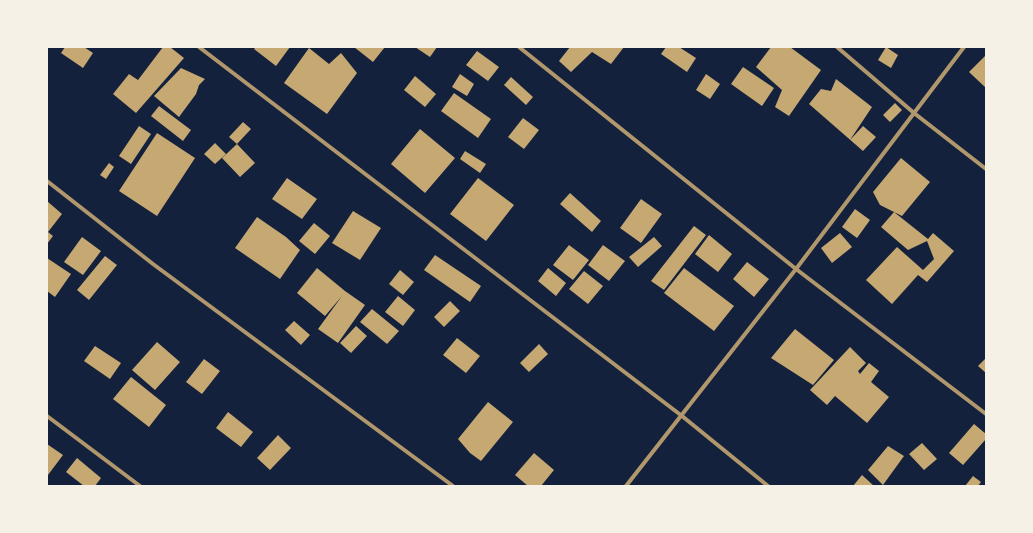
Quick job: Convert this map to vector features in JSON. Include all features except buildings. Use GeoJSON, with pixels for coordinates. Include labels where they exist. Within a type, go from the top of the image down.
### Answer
{"type":"FeatureCollection","features":[{"type":"Feature","properties":{"kind":"street"},"geometry":{"type":"LineString","coordinates":[[199,47],[682,416],[768,486]]}},
{"type":"Feature","properties":{"kind":"street"},"geometry":{"type":"LineString","coordinates":[[520,47],[796,269],[986,414]]}},
{"type":"Feature","properties":{"kind":"street"},"geometry":{"type":"LineString","coordinates":[[837,47],[914,113],[986,170]]}},
{"type":"Feature","properties":{"kind":"street"},"geometry":{"type":"LineString","coordinates":[[626,486],[796,269],[964,47]]}},
{"type":"Feature","properties":{"kind":"street"},"geometry":{"type":"LineString","coordinates":[[47,181],[153,264],[453,486]]}},
{"type":"Feature","properties":{"kind":"street"},"geometry":{"type":"LineString","coordinates":[[47,416],[140,486]]}}]}
